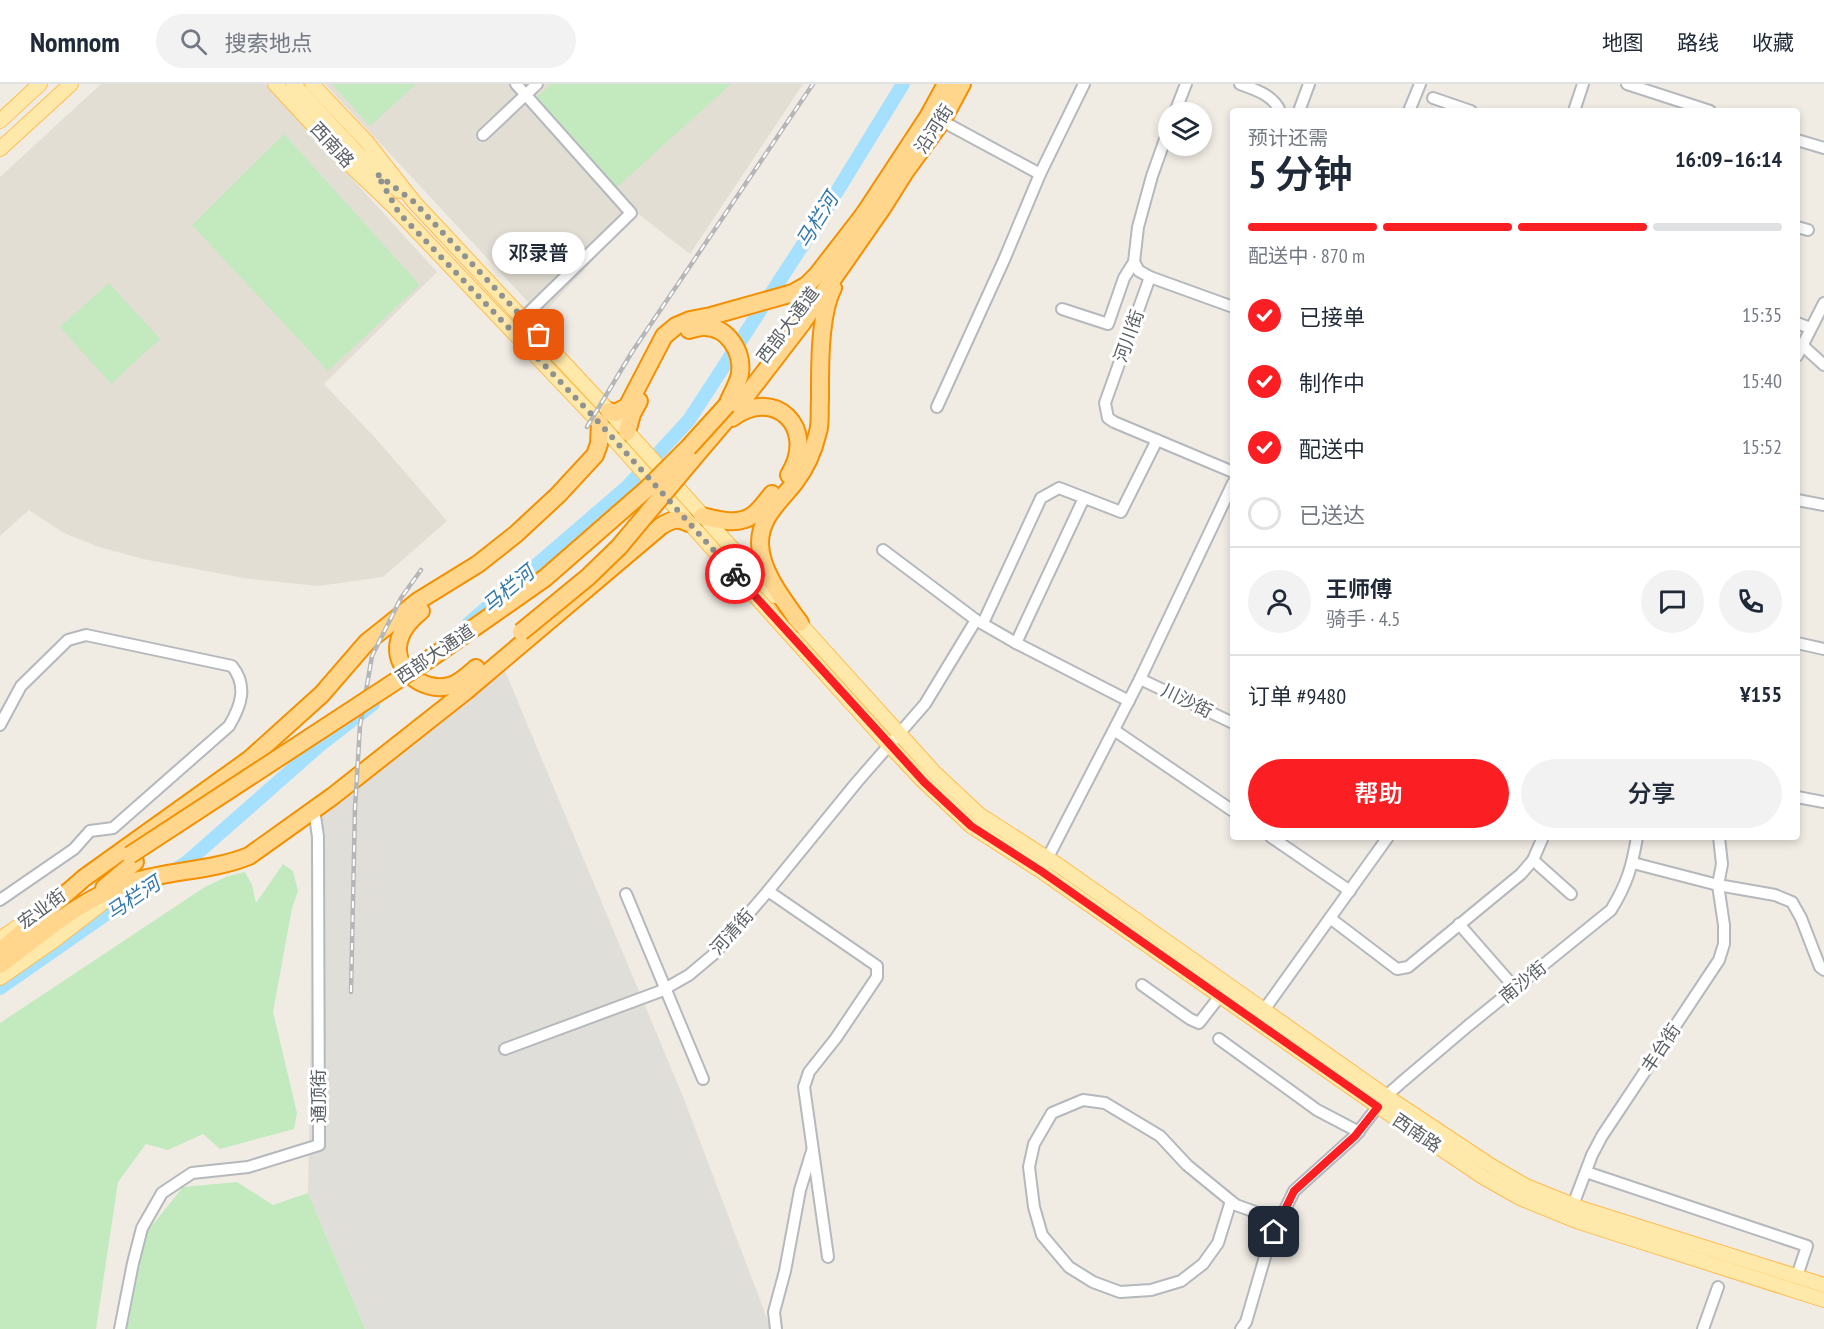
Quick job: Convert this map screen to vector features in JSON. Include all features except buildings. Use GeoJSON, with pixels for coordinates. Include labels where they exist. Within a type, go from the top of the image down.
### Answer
{"type":"FeatureCollection","features":[{"type":"Feature","properties":{"kind":"highway","name":"沿河街"},"geometry":{"type":"LineString","coordinates":[[898,172],[946,84]]}},
{"type":"Feature","properties":{"kind":"highway","name":"沿河街"},"geometry":{"type":"LineString","coordinates":[[898,172],[942,121],[962,84]]}},
{"type":"Feature","properties":{"kind":"highway","name":"西部大通道"},"geometry":{"type":"LineString","coordinates":[[87,902],[133,859],[433,667],[550,585],[691,460],[743,400],[803,322],[883,207],[898,172]]}},
{"type":"Feature","properties":{"kind":"highway","name":"西部大通道"},"geometry":{"type":"LineString","coordinates":[[0,951],[545,578],[648,488],[726,405],[796,317],[866,212],[898,172]]}},
{"type":"Feature","properties":{"kind":"highway"},"geometry":{"type":"LineString","coordinates":[[800,623],[765,568],[760,552],[760,539],[764,522],[775,504],[796,481],[812,453],[819,430],[823,325],[831,291],[883,207]]}},
{"type":"Feature","properties":{"kind":"highway"},"geometry":{"type":"LineString","coordinates":[[0,951],[84,878],[250,759],[322,694],[367,642],[418,601],[478,564],[516,534],[558,495],[595,454],[604,417],[627,407],[664,336],[676,326],[690,320],[792,293],[807,285],[866,212]]}},
{"type":"Feature","properties":{"kind":"highway"},"geometry":{"type":"LineString","coordinates":[[626,438],[632,414],[669,346],[674,339],[684,333],[702,327],[712,328],[723,334],[738,351],[741,360],[740,376],[726,405]]}},
{"type":"Feature","properties":{"kind":"highway"},"geometry":{"type":"LineString","coordinates":[[0,965],[87,902],[130,882],[234,862],[268,844],[466,691],[661,525],[676,519],[723,521],[741,520],[753,516],[790,474],[797,461],[799,443],[797,430],[792,419],[780,412],[760,407],[744,410],[715,432]]}},
{"type":"Feature","properties":{"kind":"highway"},"geometry":{"type":"LineString","coordinates":[[454,579],[407,623],[399,639],[397,650],[400,662],[405,670],[426,685],[448,687],[459,681],[588,577],[619,547],[691,460]]}},
{"type":"Feature","properties":{"kind":"main road"},"geometry":{"type":"LineString","coordinates":[[0,121],[40,84]]}},
{"type":"Feature","properties":{"kind":"main road"},"geometry":{"type":"LineString","coordinates":[[0,149],[70,84]]}},
{"type":"Feature","properties":{"kind":"main road","name":"西南路"},"geometry":{"type":"LineString","coordinates":[[275,84],[349,164],[626,438],[889,745],[971,826],[1044,865],[1264,1010],[1483,1177],[1520,1198],[1579,1222],[1824,1300]]}},
{"type":"Feature","properties":{"kind":"main road","name":"西南路"},"geometry":{"type":"LineString","coordinates":[[293,84],[377,174]]}},
{"type":"Feature","properties":{"kind":"main road","name":"西南路"},"geometry":{"type":"LineString","coordinates":[[312,84],[367,142],[414,202],[523,318],[604,417]]}},
{"type":"Feature","properties":{"kind":"main road"},"geometry":{"type":"LineString","coordinates":[[377,174],[399,213]]}},
{"type":"Feature","properties":{"kind":"main road"},"geometry":{"type":"LineString","coordinates":[[377,174],[414,202]]}},
{"type":"Feature","properties":{"kind":"main road","name":"西南路"},"geometry":{"type":"LineString","coordinates":[[695,519],[800,623],[934,772],[980,815],[1220,996],[1382,1101],[1526,1186],[1573,1205],[1824,1285]]}},
{"type":"Feature","properties":{"kind":"main road","name":"宏业街"},"geometry":{"type":"LineString","coordinates":[[0,939],[84,878]]}},
{"type":"Feature","properties":{"kind":"main road"},"geometry":{"type":"LineString","coordinates":[[0,978],[130,882]]}},
{"type":"Feature","properties":{"kind":"main road"},"geometry":{"type":"LineString","coordinates":[[39,951],[79,914],[87,902]]}},
{"type":"Feature","properties":{"kind":"main road"},"geometry":{"type":"LineString","coordinates":[[18,927],[70,904]]}},
{"type":"Feature","properties":{"kind":"street"},"geometry":{"type":"LineString","coordinates":[[516,84],[631,213],[523,318]]}},
{"type":"Feature","properties":{"kind":"street"},"geometry":{"type":"LineString","coordinates":[[483,135],[537,84]]}},
{"type":"Feature","properties":{"kind":"street"},"geometry":{"type":"LineString","coordinates":[[937,407],[1004,260],[1040,174],[1084,84]]}},
{"type":"Feature","properties":{"kind":"street"},"geometry":{"type":"LineString","coordinates":[[1179,102],[1186,84]]}},
{"type":"Feature","properties":{"kind":"street"},"geometry":{"type":"LineString","coordinates":[[1240,84],[1264,93],[1279,108]]}},
{"type":"Feature","properties":{"kind":"street"},"geometry":{"type":"LineString","coordinates":[[1300,108],[1309,84]]}},
{"type":"Feature","properties":{"kind":"street"},"geometry":{"type":"LineString","coordinates":[[1410,108],[1419,84]]}},
{"type":"Feature","properties":{"kind":"street"},"geometry":{"type":"LineString","coordinates":[[1575,108],[1583,84]]}},
{"type":"Feature","properties":{"kind":"street"},"geometry":{"type":"LineString","coordinates":[[1627,84],[1701,108]]}},
{"type":"Feature","properties":{"kind":"street"},"geometry":{"type":"LineString","coordinates":[[1433,98],[1462,108]]}},
{"type":"Feature","properties":{"kind":"street"},"geometry":{"type":"LineString","coordinates":[[942,121],[1040,174]]}},
{"type":"Feature","properties":{"kind":"street"},"geometry":{"type":"LineString","coordinates":[[1800,141],[1824,148]]}},
{"type":"Feature","properties":{"kind":"street"},"geometry":{"type":"LineString","coordinates":[[1062,309],[1108,324],[1124,278],[1134,262],[1138,227],[1159,156]]}},
{"type":"Feature","properties":{"kind":"street"},"geometry":{"type":"LineString","coordinates":[[1134,262],[1139,272],[1230,306]]}},
{"type":"Feature","properties":{"kind":"street","name":"河川街"},"geometry":{"type":"LineString","coordinates":[[1150,277],[1105,403],[1108,418],[1230,471]]}},
{"type":"Feature","properties":{"kind":"street"},"geometry":{"type":"LineString","coordinates":[[1800,349],[1824,303]]}},
{"type":"Feature","properties":{"kind":"street"},"geometry":{"type":"LineString","coordinates":[[1800,324],[1810,328]]}},
{"type":"Feature","properties":{"kind":"street"},"geometry":{"type":"LineString","coordinates":[[1802,345],[1824,365]]}},
{"type":"Feature","properties":{"kind":"street"},"geometry":{"type":"LineString","coordinates":[[1016,643],[1084,498],[1121,512],[1157,440]]}},
{"type":"Feature","properties":{"kind":"street","name":"河清街"},"geometry":{"type":"LineString","coordinates":[[505,1049],[665,989],[689,975],[714,954],[925,704],[980,622],[1041,498],[1059,488],[1084,498]]}},
{"type":"Feature","properties":{"kind":"street"},"geometry":{"type":"LineString","coordinates":[[1044,865],[1140,679],[1230,489]]}},
{"type":"Feature","properties":{"kind":"street"},"geometry":{"type":"LineString","coordinates":[[1800,501],[1824,505]]}},
{"type":"Feature","properties":{"kind":"street"},"geometry":{"type":"LineString","coordinates":[[884,550],[980,622],[1129,701]]}},
{"type":"Feature","properties":{"kind":"street"},"geometry":{"type":"LineString","coordinates":[[0,725],[21,686],[68,640],[86,635],[232,666],[240,676],[239,710],[229,726],[113,828],[90,831],[74,849],[0,900]]}},
{"type":"Feature","properties":{"kind":"street"},"geometry":{"type":"LineString","coordinates":[[1800,644],[1824,649]]}},
{"type":"Feature","properties":{"kind":"street","name":"川沙街"},"geometry":{"type":"LineString","coordinates":[[1140,679],[1230,722]]}},
{"type":"Feature","properties":{"kind":"street"},"geometry":{"type":"LineString","coordinates":[[1114,730],[1230,809]]}},
{"type":"Feature","properties":{"kind":"street"},"geometry":{"type":"LineString","coordinates":[[1800,798],[1824,802]]}},
{"type":"Feature","properties":{"kind":"street","name":"通顶街"},"geometry":{"type":"LineString","coordinates":[[120,1329],[142,1228],[162,1193],[192,1173],[248,1167],[319,1145],[318,837],[314,809]]}},
{"type":"Feature","properties":{"kind":"street"},"geometry":{"type":"LineString","coordinates":[[1275,840],[1350,891]]}},
{"type":"Feature","properties":{"kind":"street"},"geometry":{"type":"LineString","coordinates":[[1264,1010],[1386,840]]}},
{"type":"Feature","properties":{"kind":"street"},"geometry":{"type":"LineString","coordinates":[[1330,918],[1397,969],[1408,967],[1521,874],[1533,860],[1542,840]]}},
{"type":"Feature","properties":{"kind":"street","name":"南沙街"},"geometry":{"type":"LineString","coordinates":[[1241,1329],[1246,1322],[1269,1243],[1294,1191],[1359,1132],[1382,1101],[1469,1025],[1611,910],[1625,886],[1633,863],[1637,840]]}},
{"type":"Feature","properties":{"kind":"street","name":"丰台街"},"geometry":{"type":"LineString","coordinates":[[1573,1205],[1602,1136],[1719,960],[1724,944],[1724,925],[1718,885],[1722,864],[1719,840]]}},
{"type":"Feature","properties":{"kind":"street"},"geometry":{"type":"LineString","coordinates":[[1533,860],[1571,894]]}},
{"type":"Feature","properties":{"kind":"street"},"geometry":{"type":"LineString","coordinates":[[1633,863],[1718,885],[1775,895],[1792,902],[1801,918],[1820,968],[1824,970]]}},
{"type":"Feature","properties":{"kind":"street"},"geometry":{"type":"LineString","coordinates":[[768,891],[877,966],[877,977],[836,1038],[809,1072],[804,1087],[828,1257]]}},
{"type":"Feature","properties":{"kind":"street"},"geometry":{"type":"LineString","coordinates":[[626,894],[703,1079]]}},
{"type":"Feature","properties":{"kind":"street"},"geometry":{"type":"LineString","coordinates":[[1459,924],[1515,988]]}},
{"type":"Feature","properties":{"kind":"street"},"geometry":{"type":"LineString","coordinates":[[1142,985],[1199,1023],[1220,996]]}},
{"type":"Feature","properties":{"kind":"street"},"geometry":{"type":"LineString","coordinates":[[1219,1039],[1317,1110],[1359,1132]]}},
{"type":"Feature","properties":{"kind":"street"},"geometry":{"type":"LineString","coordinates":[[1232,1201],[1218,1243],[1203,1264],[1181,1281],[1151,1290],[1120,1292],[1094,1282],[1069,1267],[1042,1235],[1034,1207],[1029,1167],[1034,1144],[1052,1113],[1083,1100],[1105,1103],[1160,1136],[1187,1165],[1232,1201],[1236,1205],[1280,1221]]}},
{"type":"Feature","properties":{"kind":"street"},"geometry":{"type":"LineString","coordinates":[[776,1329],[774,1312],[785,1271],[800,1190],[813,1148]]}},
{"type":"Feature","properties":{"kind":"street"},"geometry":{"type":"LineString","coordinates":[[1586,1172],[1807,1246],[1797,1276]]}},
{"type":"Feature","properties":{"kind":"street"},"geometry":{"type":"LineString","coordinates":[[1703,1329],[1718,1287]]}},
{"type":"Feature","properties":{"kind":"shaded area"},"geometry":{"type":"Polygon","coordinates":[[[101,84],[266,84],[437,272],[324,384],[379,442],[447,521],[383,577],[318,586],[243,578],[143,559],[99,547],[64,533],[29,510],[0,536],[0,177],[101,84]]]}},
{"type":"Feature","properties":{"kind":"shaded area"},"geometry":{"type":"Polygon","coordinates":[[[325,84],[803,84],[690,254],[637,213],[541,316],[325,84]]]}},
{"type":"Feature","properties":{"kind":"shaded area"},"geometry":{"type":"Polygon","coordinates":[[[505,671],[684,1099],[771,1329],[365,1329],[308,1193],[315,813],[505,671]]]}},
{"type":"Feature","properties":{"kind":"green space"},"geometry":{"type":"Polygon","coordinates":[[[332,84],[414,84],[415,85],[370,126],[332,84]]]}},
{"type":"Feature","properties":{"kind":"green space"},"geometry":{"type":"Polygon","coordinates":[[[551,84],[731,84],[617,187],[537,97],[551,84]]]}},
{"type":"Feature","properties":{"kind":"green space"},"geometry":{"type":"Polygon","coordinates":[[[284,134],[420,285],[328,371],[192,225],[284,134]]]}},
{"type":"Feature","properties":{"kind":"green space"},"geometry":{"type":"Polygon","coordinates":[[[109,283],[160,339],[111,384],[60,327],[109,283]]]}},
{"type":"Feature","properties":{"kind":"green space"},"geometry":{"type":"Polygon","coordinates":[[[283,864],[293,871],[298,891],[292,908],[273,1012],[297,1113],[294,1129],[220,1149],[203,1134],[168,1150],[146,1144],[118,1182],[96,1329],[0,1329],[0,1023],[205,887],[228,876],[245,872],[252,885],[256,903],[283,864]]]}},
{"type":"Feature","properties":{"kind":"green space"},"geometry":{"type":"Polygon","coordinates":[[[237,1182],[273,1205],[308,1193],[365,1329],[127,1329],[146,1233],[183,1187],[237,1182]]]}},
{"type":"Feature","properties":{"kind":"waterway","name":"马栏河"},"geometry":{"type":"LineString","coordinates":[[468,624],[627,487],[689,420],[828,206],[903,84]]}},
{"type":"Feature","properties":{"kind":"waterway","name":"马栏河"},"geometry":{"type":"LineString","coordinates":[[0,988],[109,912],[186,863],[320,745],[373,704]]}},
{"type":"Feature","properties":{"kind":"railway"},"geometry":{"type":"LineString","coordinates":[[587,427],[632,352],[813,84]]}},
{"type":"Feature","properties":{"kind":"railway"},"geometry":{"type":"LineString","coordinates":[[351,992],[355,808],[360,726],[372,656],[401,598],[421,570]]}},
{"type":"Feature","properties":{"kind":"way so far"},"geometry":{"type":"LineString","coordinates":[[539,335],[414,202],[377,174],[399,213],[593,416],[735,574]]}},
{"type":"Feature","properties":{"kind":"place","name":"邓录普"},"geometry":{"type":"Point","coordinates":[539,335]}},
{"type":"Feature","properties":{"kind":"route"},"geometry":{"type":"LineString","coordinates":[[735,574],[889,745],[971,826],[1041,871],[1378,1107],[1355,1136],[1294,1191],[1274,1232]]}}]}
